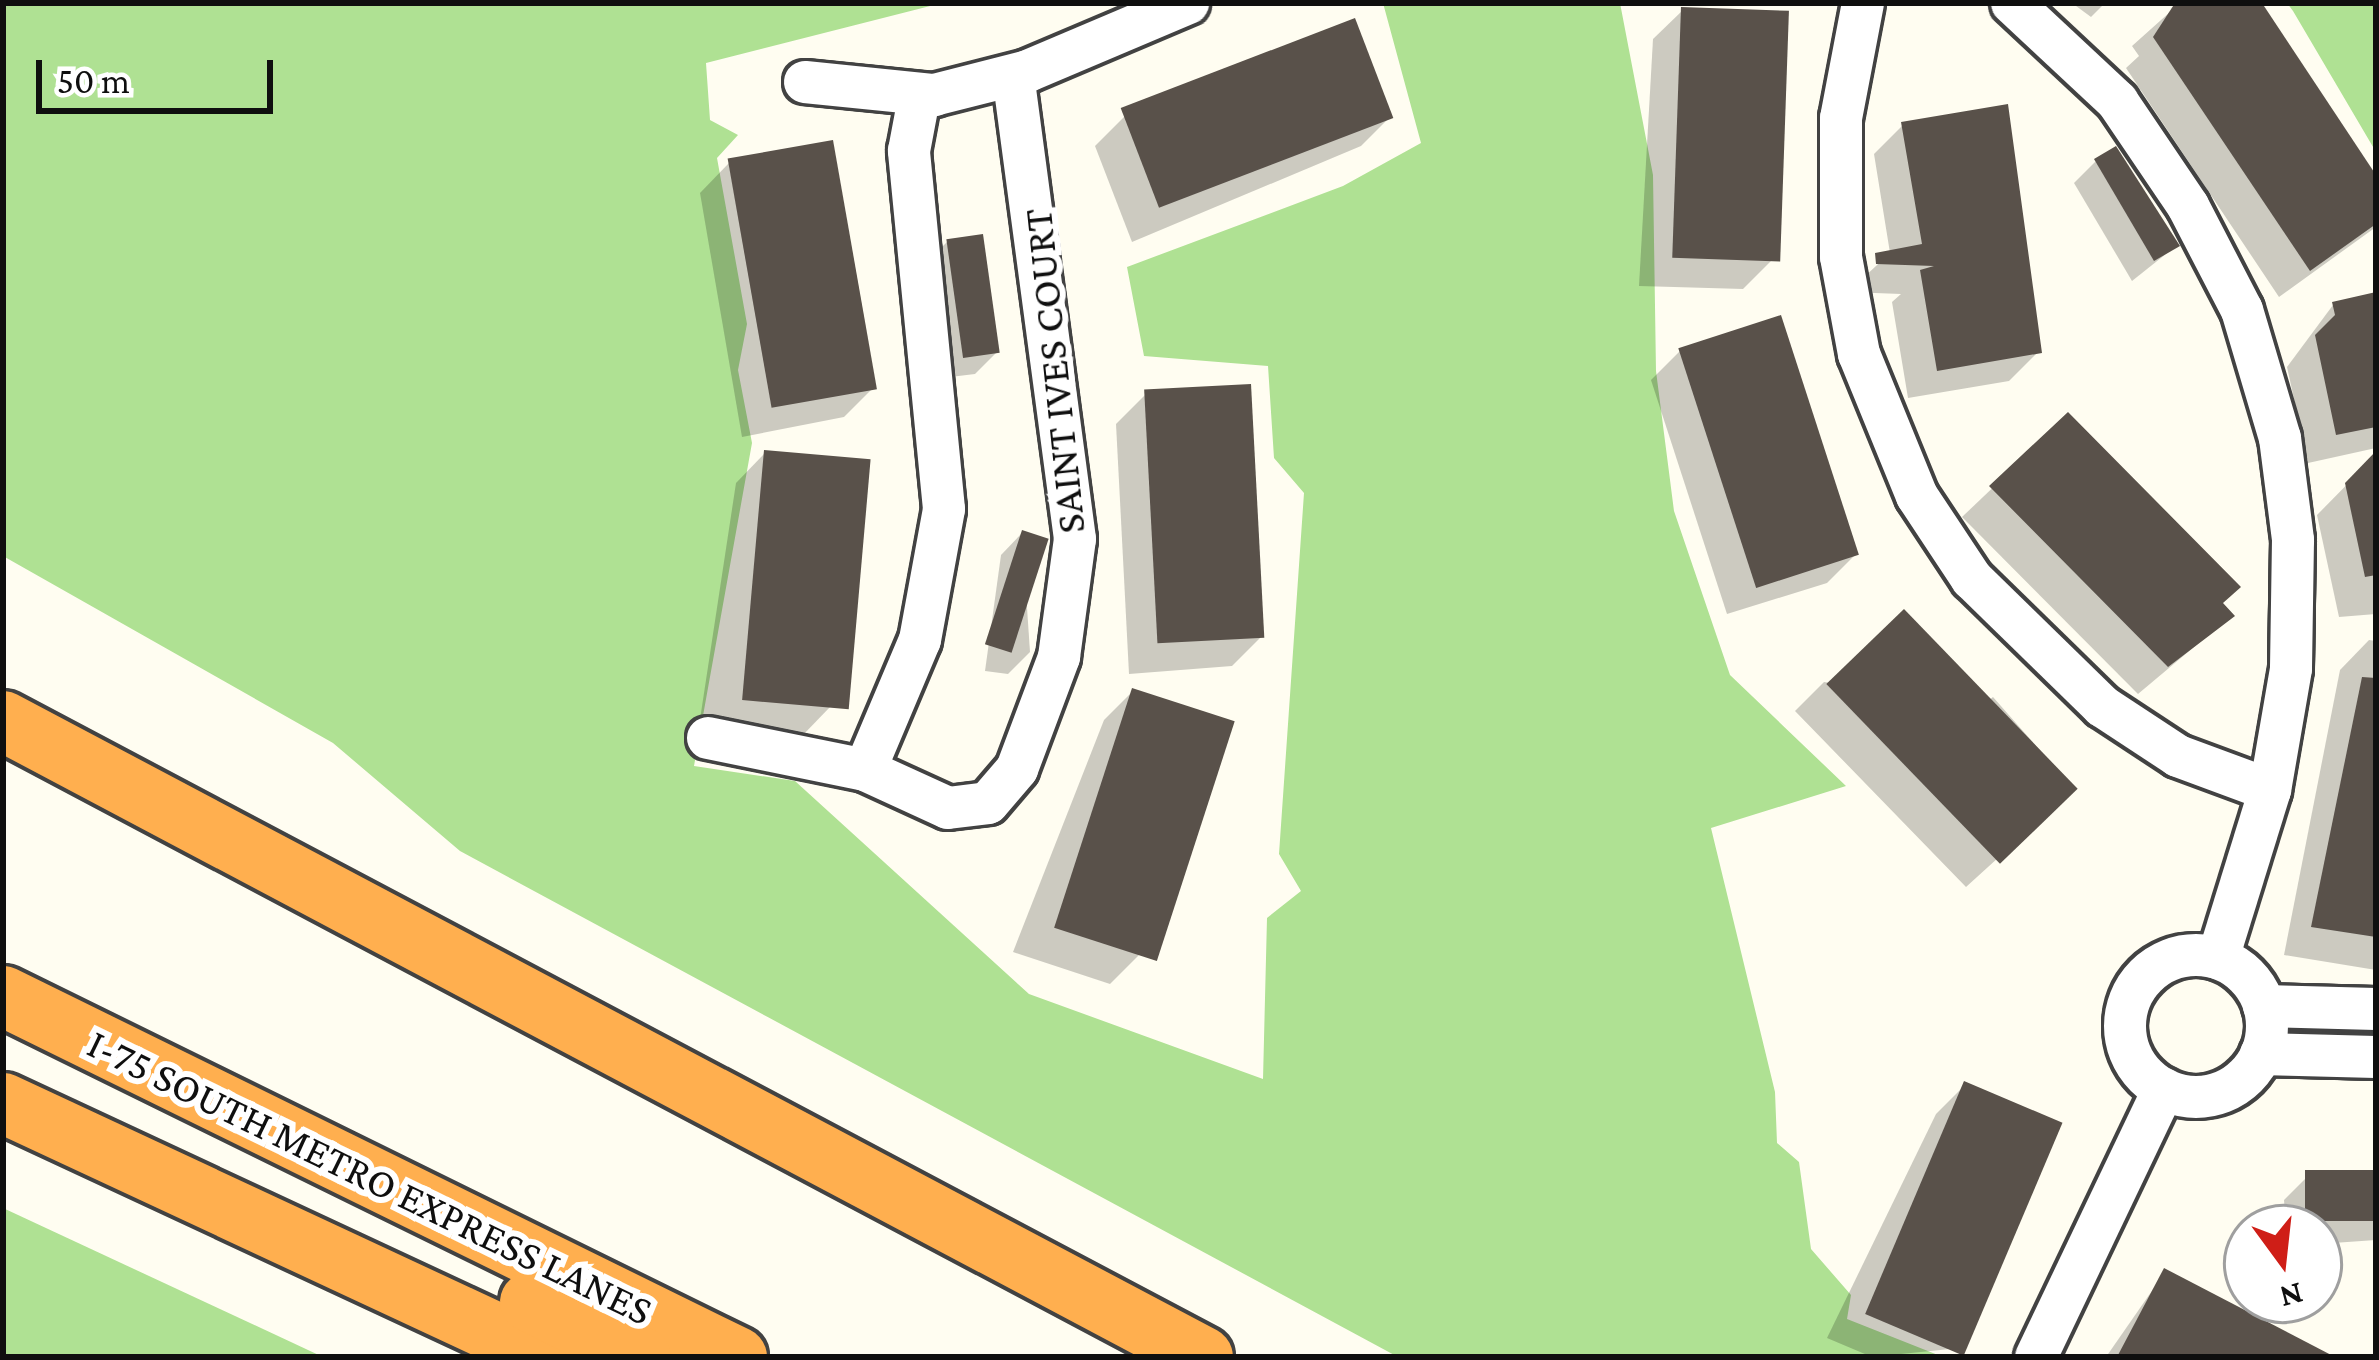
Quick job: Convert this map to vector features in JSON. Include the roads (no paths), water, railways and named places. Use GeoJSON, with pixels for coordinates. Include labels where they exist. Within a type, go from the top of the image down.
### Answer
{"type":"FeatureCollection","features":[{"type":"Feature","properties":{"kind":"highway"},"geometry":{"type":"LineString","coordinates":[[3,721],[1202,1357]]}},
{"type":"Feature","properties":{"kind":"highway","name":"I-75 SOUTH METRO EXPRESS LANES"},"geometry":{"type":"LineString","coordinates":[[3,997],[737,1357]]}},
{"type":"Feature","properties":{"kind":"highway"},"geometry":{"type":"LineString","coordinates":[[3,1040],[641,1357]]}},
{"type":"Feature","properties":{"kind":"highway"},"geometry":{"type":"LineString","coordinates":[[3,1103],[548,1357]]}},
{"type":"Feature","properties":{"kind":"street"},"geometry":{"type":"LineString","coordinates":[[805,82],[919,98],[1013,76],[1188,3]]}},
{"type":"Feature","properties":{"kind":"street"},"geometry":{"type":"LineString","coordinates":[[1864,3],[1841,118],[1841,257],[1859,354],[1917,496],[1972,579],[2102,706],[2178,756],[2270,790]]}},
{"type":"Feature","properties":{"kind":"street"},"geometry":{"type":"LineString","coordinates":[[2012,3],[2149,144],[2225,272],[2267,379],[2294,572],[2270,790],[2218,958]]}},
{"type":"Feature","properties":{"kind":"street","name":"SAINT IVES COURT"},"geometry":{"type":"LineString","coordinates":[[708,738],[866,770],[948,808],[994,799],[1040,717],[1065,627],[1073,479],[1013,76]]}},
{"type":"Feature","properties":{"kind":"street"},"geometry":{"type":"LineString","coordinates":[[866,770],[920,640],[944,509],[909,151],[919,98]]}},
{"type":"Feature","properties":{"kind":"street"},"geometry":{"type":"LineString","coordinates":[[2218,958],[2247,976],[2264,1006],[2261,1054],[2222,1092],[2164,1089],[2130,1052],[2130,1000],[2164,962],[2218,958]]}},
{"type":"Feature","properties":{"kind":"street"},"geometry":{"type":"LineString","coordinates":[[2264,1006],[2376,1009]]}},
{"type":"Feature","properties":{"kind":"street"},"geometry":{"type":"LineString","coordinates":[[2261,1054],[2376,1057]]}},
{"type":"Feature","properties":{"kind":"street"},"geometry":{"type":"LineString","coordinates":[[2036,1357],[2164,1089]]}}]}
